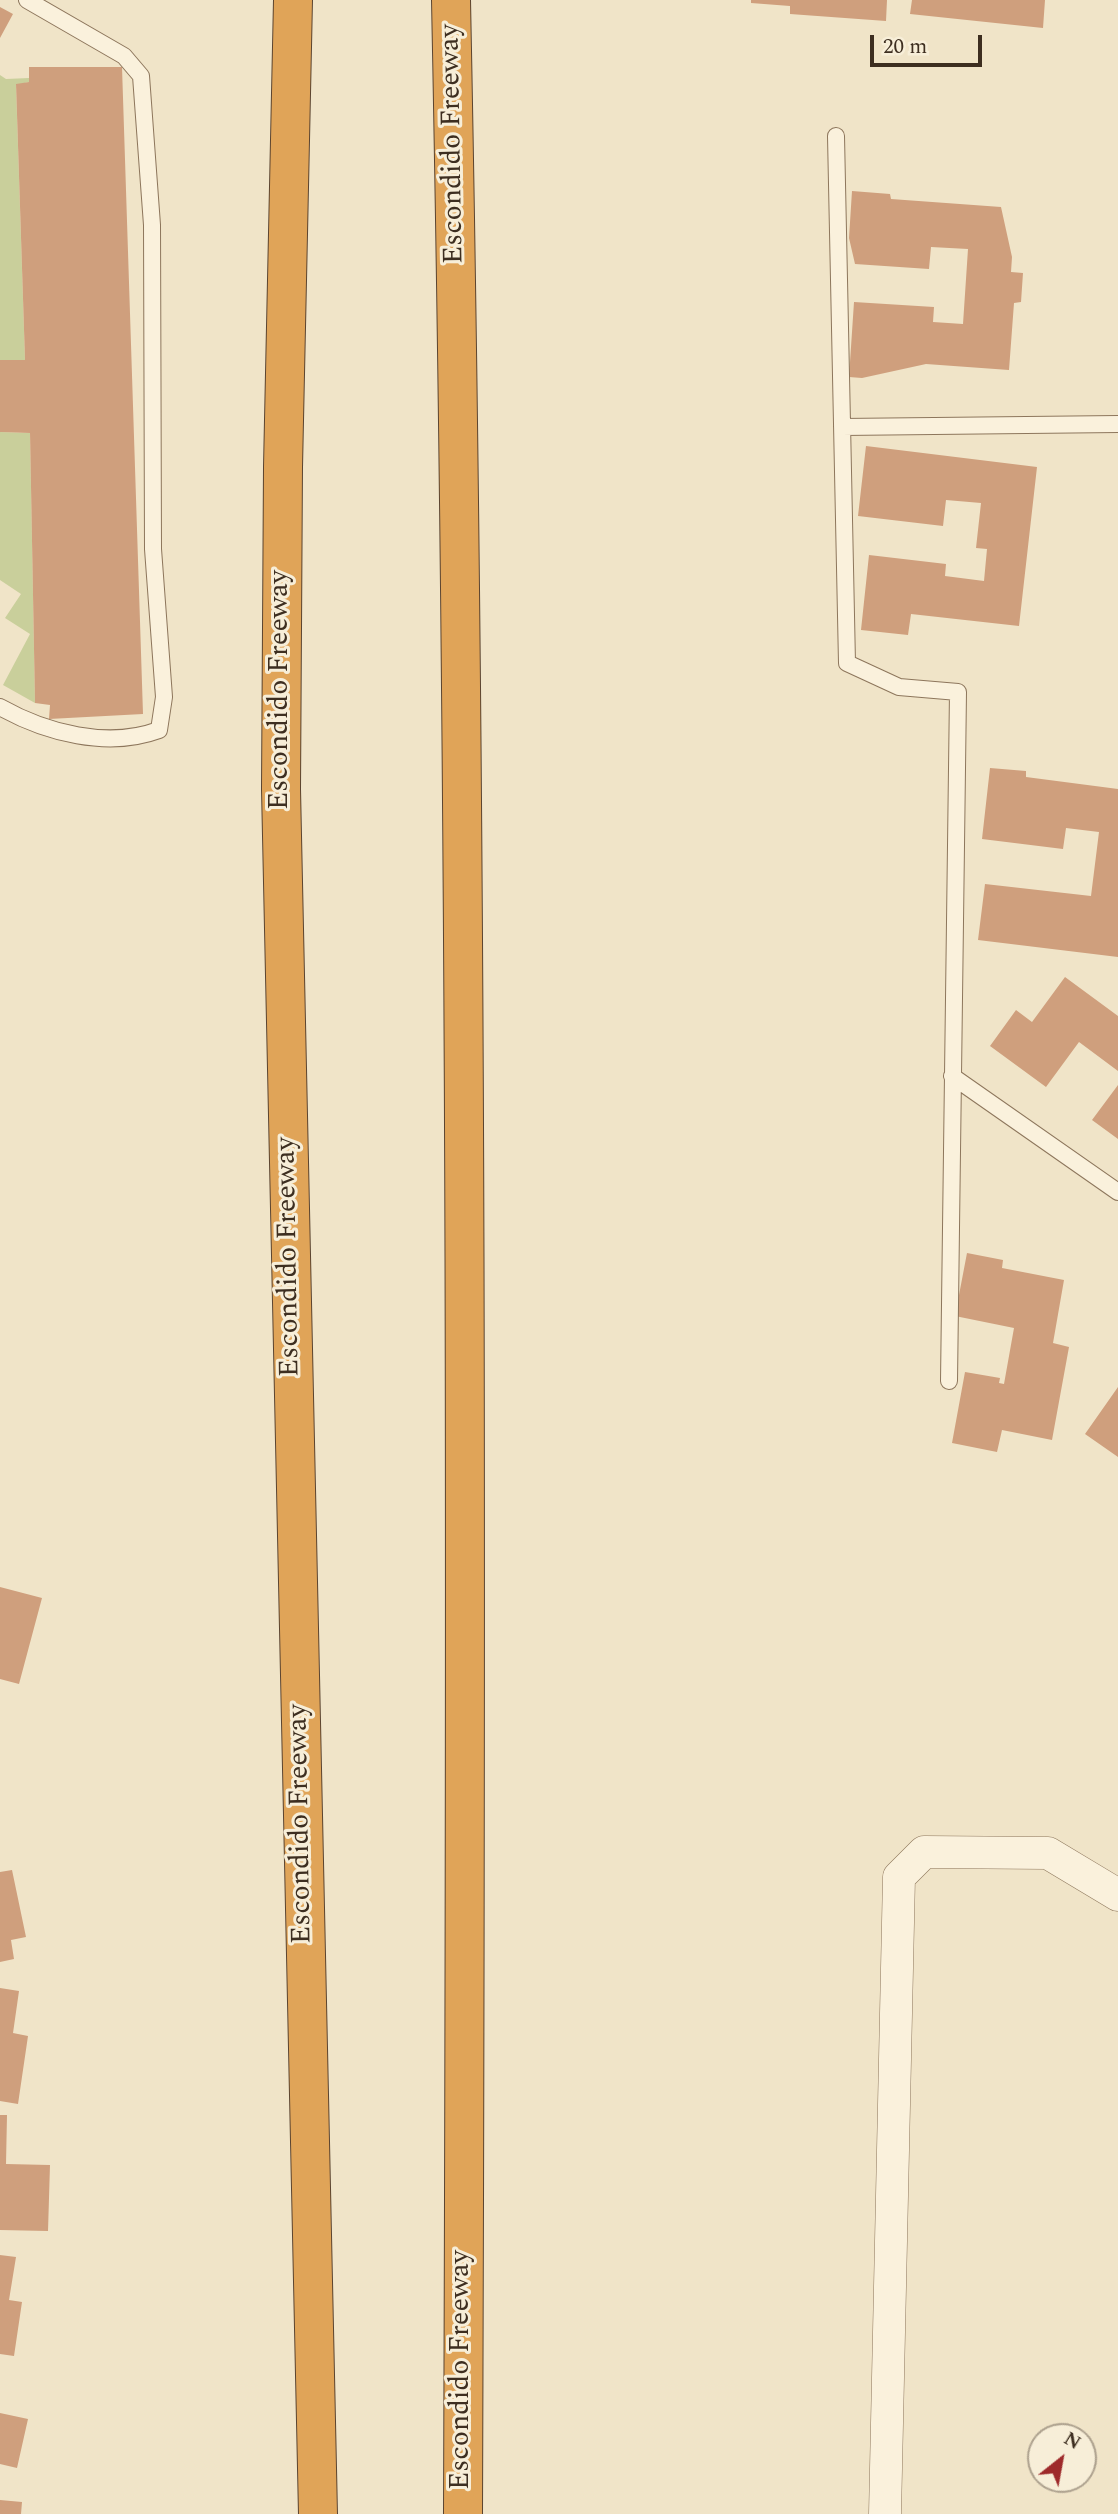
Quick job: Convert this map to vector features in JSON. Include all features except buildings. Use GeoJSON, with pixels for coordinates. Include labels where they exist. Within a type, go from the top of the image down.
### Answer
{"type":"FeatureCollection","features":[{"type":"Feature","properties":{"kind":"highway","name":"Escondido Freeway"},"geometry":{"type":"LineString","coordinates":[[293,0],[283,467],[281,789],[318,2514]]}},
{"type":"Feature","properties":{"kind":"highway","name":"Escondido Freeway"},"geometry":{"type":"LineString","coordinates":[[451,0],[460,457],[465,1799],[463,2514]]}},
{"type":"Feature","properties":{"kind":"street"},"geometry":{"type":"LineString","coordinates":[[885,2514],[899,1877],[924,1852],[1048,1853],[1118,1895]]}},
{"type":"Feature","properties":{"kind":"lane"},"geometry":{"type":"LineString","coordinates":[[0,707],[30,724],[91,737],[136,738],[159,730],[164,697],[153,549],[152,225],[141,76],[124,56],[27,0]]}},
{"type":"Feature","properties":{"kind":"lane"},"geometry":{"type":"LineString","coordinates":[[836,136],[847,663],[899,687],[958,692],[949,1381]]}},
{"type":"Feature","properties":{"kind":"lane"},"geometry":{"type":"LineString","coordinates":[[842,426],[1118,424]]}},
{"type":"Feature","properties":{"kind":"lane"},"geometry":{"type":"LineString","coordinates":[[951,1076],[1118,1192]]}},
{"type":"Feature","properties":{"kind":"green space"},"geometry":{"type":"Polygon","coordinates":[[[0,75],[6,79],[29,78],[29,82],[16,85],[25,360],[0,360],[0,75]]]}},
{"type":"Feature","properties":{"kind":"green space"},"geometry":{"type":"Polygon","coordinates":[[[0,432],[30,433],[35,703],[3,685],[30,634],[5,618],[21,594],[0,580],[0,432]]]}}]}
